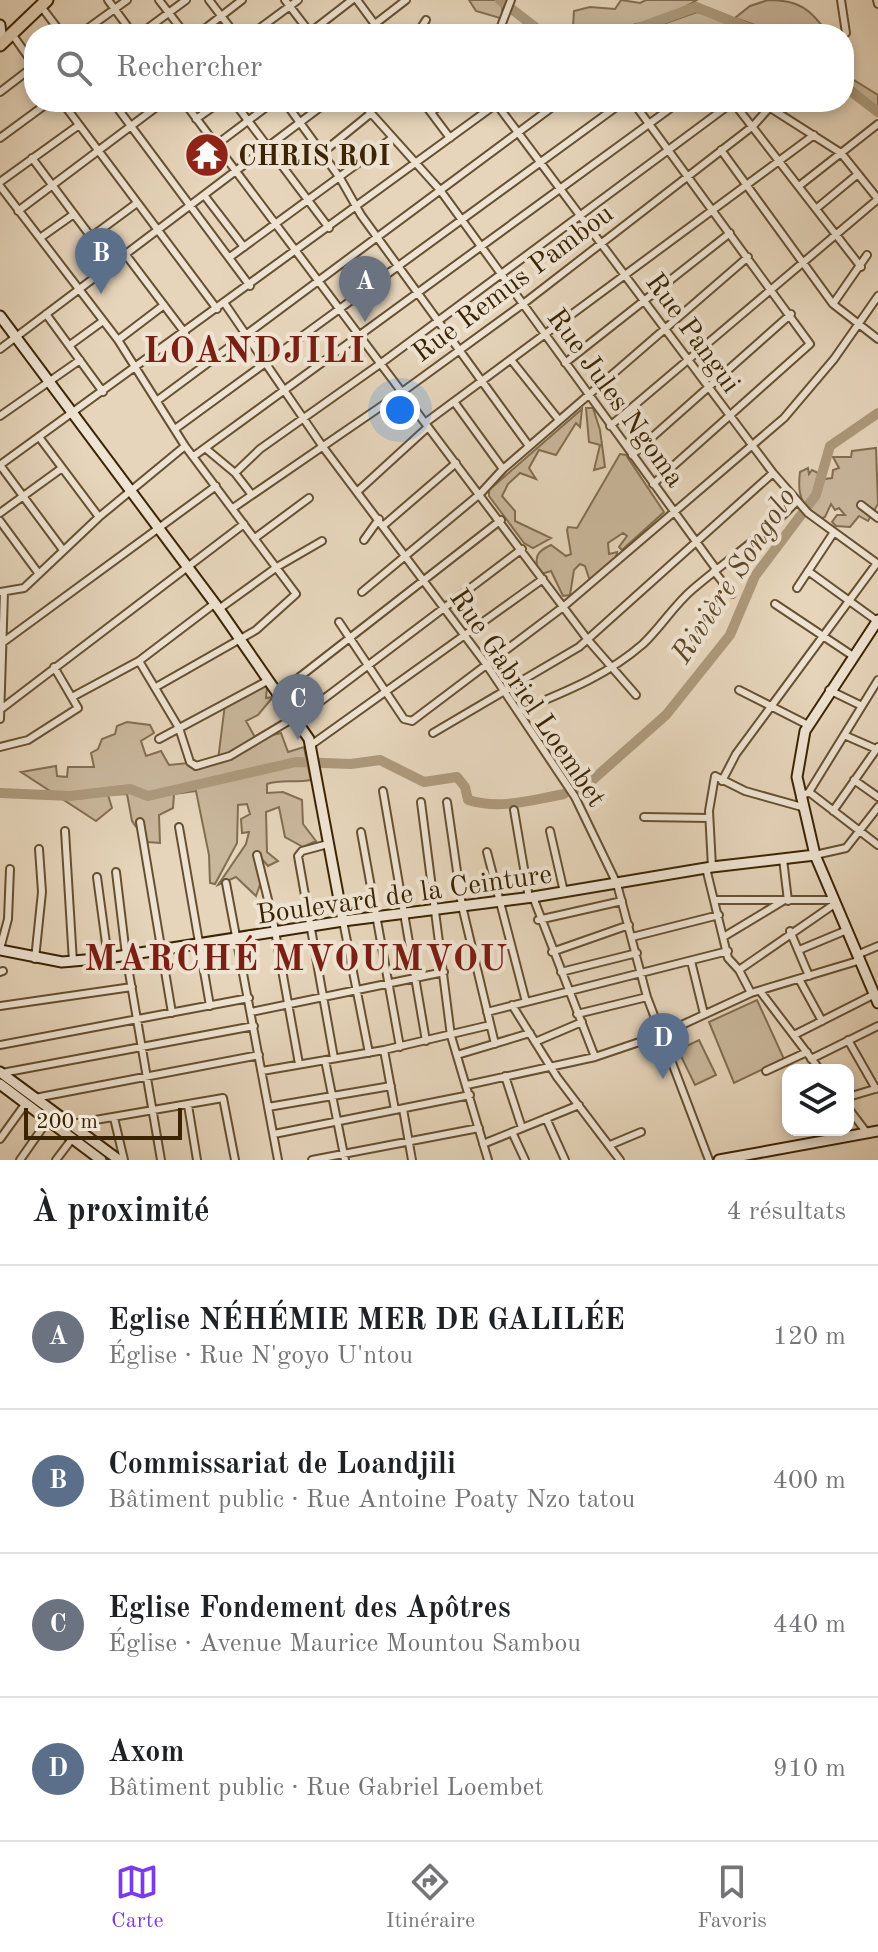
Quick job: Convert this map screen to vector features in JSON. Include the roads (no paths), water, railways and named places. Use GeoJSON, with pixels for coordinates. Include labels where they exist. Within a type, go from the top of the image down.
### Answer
{"type":"FeatureCollection","features":[{"type":"Feature","properties":{"kind":"highway"},"geometry":{"type":"LineString","coordinates":[[1,44],[42,2]]}},
{"type":"Feature","properties":{"kind":"street"},"geometry":{"type":"LineString","coordinates":[[108,0],[125,24]]}},
{"type":"Feature","properties":{"kind":"street"},"geometry":{"type":"LineString","coordinates":[[94,24],[127,0]]}},
{"type":"Feature","properties":{"kind":"street"},"geometry":{"type":"LineString","coordinates":[[159,0],[177,24]]}},
{"type":"Feature","properties":{"kind":"street"},"geometry":{"type":"LineString","coordinates":[[154,24],[186,0]]}},
{"type":"Feature","properties":{"kind":"street"},"geometry":{"type":"LineString","coordinates":[[209,0],[228,24]]}},
{"type":"Feature","properties":{"kind":"street"},"geometry":{"type":"LineString","coordinates":[[210,24],[242,0]]}},
{"type":"Feature","properties":{"kind":"street"},"geometry":{"type":"LineString","coordinates":[[263,24],[287,3],[298,0]]}},
{"type":"Feature","properties":{"kind":"street"},"geometry":{"type":"LineString","coordinates":[[323,24],[355,0],[374,24],[406,0]]}},
{"type":"Feature","properties":{"kind":"street"},"geometry":{"type":"LineString","coordinates":[[502,24],[511,0]]}},
{"type":"Feature","properties":{"kind":"street"},"geometry":{"type":"LineString","coordinates":[[841,0],[845,24]]}},
{"type":"Feature","properties":{"kind":"street"},"geometry":{"type":"LineString","coordinates":[[42,2],[56,24]]}},
{"type":"Feature","properties":{"kind":"street"},"geometry":{"type":"LineString","coordinates":[[287,3],[303,24]]}},
{"type":"Feature","properties":{"kind":"street"},"geometry":{"type":"LineString","coordinates":[[424,24],[426,20]]}},
{"type":"Feature","properties":{"kind":"street"},"geometry":{"type":"LineString","coordinates":[[0,25],[1,44]]}},
{"type":"Feature","properties":{"kind":"street"},"geometry":{"type":"LineString","coordinates":[[12,34],[24,51]]}},
{"type":"Feature","properties":{"kind":"street"},"geometry":{"type":"LineString","coordinates":[[0,92],[24,73]]}},
{"type":"Feature","properties":{"kind":"street"},"geometry":{"type":"LineString","coordinates":[[0,138],[35,112]]}},
{"type":"Feature","properties":{"kind":"street"},"geometry":{"type":"LineString","coordinates":[[69,112],[217,309]]}},
{"type":"Feature","properties":{"kind":"street"},"geometry":{"type":"LineString","coordinates":[[120,112],[250,286]]}},
{"type":"Feature","properties":{"kind":"street"},"geometry":{"type":"LineString","coordinates":[[18,211],[150,112]]}},
{"type":"Feature","properties":{"kind":"street"},"geometry":{"type":"LineString","coordinates":[[191,112],[426,425],[481,493],[588,640],[636,695]]}},
{"type":"Feature","properties":{"kind":"street"},"geometry":{"type":"LineString","coordinates":[[196,119],[206,112]]}},
{"type":"Feature","properties":{"kind":"street"},"geometry":{"type":"LineString","coordinates":[[241,112],[329,228]]}},
{"type":"Feature","properties":{"kind":"street"},"geometry":{"type":"LineString","coordinates":[[216,145],[260,112]]}},
{"type":"Feature","properties":{"kind":"street"},"geometry":{"type":"LineString","coordinates":[[292,112],[417,294],[529,446]]}},
{"type":"Feature","properties":{"kind":"street"},"geometry":{"type":"LineString","coordinates":[[0,349],[315,112]]}},
{"type":"Feature","properties":{"kind":"street"},"geometry":{"type":"LineString","coordinates":[[322,153],[368,112]]}},
{"type":"Feature","properties":{"kind":"street","name":"Rue Jules Ngoma"},"geometry":{"type":"LineString","coordinates":[[368,112],[440,190],[732,594]]}},
{"type":"Feature","properties":{"kind":"street"},"geometry":{"type":"LineString","coordinates":[[431,112],[450,138]]}},
{"type":"Feature","properties":{"kind":"street"},"geometry":{"type":"LineString","coordinates":[[63,550],[0,465],[296,253],[484,112]]}},
{"type":"Feature","properties":{"kind":"street","name":"Rue Pangui"},"geometry":{"type":"LineString","coordinates":[[504,112],[666,328],[729,418],[773,473],[808,513],[877,564]]}},
{"type":"Feature","properties":{"kind":"street"},"geometry":{"type":"LineString","coordinates":[[158,400],[545,112]]}},
{"type":"Feature","properties":{"kind":"street"},"geometry":{"type":"LineString","coordinates":[[175,429],[609,112]]}},
{"type":"Feature","properties":{"kind":"street"},"geometry":{"type":"LineString","coordinates":[[641,112],[809,339],[808,348],[653,484]]}},
{"type":"Feature","properties":{"kind":"street"},"geometry":{"type":"LineString","coordinates":[[194,456],[665,112]]}},
{"type":"Feature","properties":{"kind":"street"},"geometry":{"type":"LineString","coordinates":[[235,473],[254,453],[438,322],[720,112]]}},
{"type":"Feature","properties":{"kind":"street"},"geometry":{"type":"LineString","coordinates":[[741,112],[861,267]]}},
{"type":"Feature","properties":{"kind":"street","name":"Rue Remus Pambou"},"geometry":{"type":"LineString","coordinates":[[233,508],[523,304],[753,126],[765,112]]}},
{"type":"Feature","properties":{"kind":"street"},"geometry":{"type":"LineString","coordinates":[[610,426],[878,199],[841,153],[776,112]]}},
{"type":"Feature","properties":{"kind":"street"},"geometry":{"type":"LineString","coordinates":[[799,186],[878,124]]}},
{"type":"Feature","properties":{"kind":"street"},"geometry":{"type":"LineString","coordinates":[[79,125],[0,184],[118,340],[185,446],[296,594],[271,619],[156,687]]}},
{"type":"Feature","properties":{"kind":"street"},"geometry":{"type":"LineString","coordinates":[[358,491],[426,425],[781,163],[814,135]]}},
{"type":"Feature","properties":{"kind":"street"},"geometry":{"type":"LineString","coordinates":[[230,257],[391,139]]}},
{"type":"Feature","properties":{"kind":"street"},"geometry":{"type":"LineString","coordinates":[[721,150],[833,304],[878,339]]}},
{"type":"Feature","properties":{"kind":"street"},"geometry":{"type":"LineString","coordinates":[[32,158],[112,265]]}},
{"type":"Feature","properties":{"kind":"street"},"geometry":{"type":"LineString","coordinates":[[817,208],[858,174]]}},
{"type":"Feature","properties":{"kind":"street"},"geometry":{"type":"LineString","coordinates":[[204,195],[244,247]]}},
{"type":"Feature","properties":{"kind":"street"},"geometry":{"type":"LineString","coordinates":[[91,237],[137,203]]}},
{"type":"Feature","properties":{"kind":"street"},"geometry":{"type":"LineString","coordinates":[[40,238],[74,214]]}},
{"type":"Feature","properties":{"kind":"street"},"geometry":{"type":"LineString","coordinates":[[565,363],[730,233]]}},
{"type":"Feature","properties":{"kind":"street"},"geometry":{"type":"LineString","coordinates":[[126,255],[185,333]]}},
{"type":"Feature","properties":{"kind":"street"},"geometry":{"type":"LineString","coordinates":[[833,304],[867,255]]}},
{"type":"Feature","properties":{"kind":"street"},"geometry":{"type":"LineString","coordinates":[[362,592],[481,493],[529,446],[748,257]]}},
{"type":"Feature","properties":{"kind":"street"},"geometry":{"type":"LineString","coordinates":[[339,622],[409,722],[563,607],[751,446],[804,397],[878,296]]}},
{"type":"Feature","properties":{"kind":"street","name":"Rue Gabriel Loembet"},"geometry":{"type":"LineString","coordinates":[[225,304],[323,447],[486,664],[575,797],[617,884],[647,997],[709,1160]]}},
{"type":"Feature","properties":{"kind":"street"},"geometry":{"type":"LineString","coordinates":[[118,340],[164,305]]}},
{"type":"Feature","properties":{"kind":"street"},"geometry":{"type":"LineString","coordinates":[[46,314],[103,392]]}},
{"type":"Feature","properties":{"kind":"street"},"geometry":{"type":"LineString","coordinates":[[632,455],[791,314]]}},
{"type":"Feature","properties":{"kind":"street"},"geometry":{"type":"LineString","coordinates":[[0,316],[296,717],[312,749],[369,1053]]}},
{"type":"Feature","properties":{"kind":"street"},"geometry":{"type":"LineString","coordinates":[[70,345],[103,321]]}},
{"type":"Feature","properties":{"kind":"street"},"geometry":{"type":"LineString","coordinates":[[0,416],[80,360]]}},
{"type":"Feature","properties":{"kind":"street"},"geometry":{"type":"LineString","coordinates":[[512,361],[559,420]]}},
{"type":"Feature","properties":{"kind":"street"},"geometry":{"type":"LineString","coordinates":[[455,403],[503,469]]}},
{"type":"Feature","properties":{"kind":"street"},"geometry":{"type":"LineString","coordinates":[[39,437],[99,517]]}},
{"type":"Feature","properties":{"kind":"street"},"geometry":{"type":"LineString","coordinates":[[0,719],[2,592],[24,588],[99,517],[185,446]]}},
{"type":"Feature","properties":{"kind":"street"},"geometry":{"type":"LineString","coordinates":[[205,448],[235,473],[252,495]]}},
{"type":"Feature","properties":{"kind":"street"},"geometry":{"type":"LineString","coordinates":[[364,540],[456,463]]}},
{"type":"Feature","properties":{"kind":"street"},"geometry":{"type":"LineString","coordinates":[[0,513],[62,468]]}},
{"type":"Feature","properties":{"kind":"street"},"geometry":{"type":"LineString","coordinates":[[433,733],[506,693],[588,640],[695,540],[773,473]]}},
{"type":"Feature","properties":{"kind":"street"},"geometry":{"type":"LineString","coordinates":[[1,643],[216,486]]}},
{"type":"Feature","properties":{"kind":"street"},"geometry":{"type":"LineString","coordinates":[[255,538],[309,498]]}},
{"type":"Feature","properties":{"kind":"street"},"geometry":{"type":"LineString","coordinates":[[519,711],[583,686],[613,668],[643,644],[682,599],[799,504]]}},
{"type":"Feature","properties":{"kind":"street"},"geometry":{"type":"LineString","coordinates":[[861,505],[878,518]]}},
{"type":"Feature","properties":{"kind":"street"},"geometry":{"type":"LineString","coordinates":[[279,693],[501,520]]}},
{"type":"Feature","properties":{"kind":"street"},"geometry":{"type":"LineString","coordinates":[[0,521],[39,574]]}},
{"type":"Feature","properties":{"kind":"street"},"geometry":{"type":"LineString","coordinates":[[1,709],[244,524]]}},
{"type":"Feature","properties":{"kind":"street"},"geometry":{"type":"LineString","coordinates":[[797,588],[834,532]]}},
{"type":"Feature","properties":{"kind":"street"},"geometry":{"type":"LineString","coordinates":[[74,696],[139,661],[216,606],[322,541]]}},
{"type":"Feature","properties":{"kind":"street"},"geometry":{"type":"LineString","coordinates":[[139,661],[179,728],[190,762],[196,766],[230,756],[296,717],[522,549]]}},
{"type":"Feature","properties":{"kind":"street"},"geometry":{"type":"LineString","coordinates":[[722,781],[736,754],[877,564]]}},
{"type":"Feature","properties":{"kind":"street"},"geometry":{"type":"LineString","coordinates":[[794,1035],[876,993],[815,855],[797,760],[808,725],[876,623],[808,571]]}},
{"type":"Feature","properties":{"kind":"street"},"geometry":{"type":"LineString","coordinates":[[312,749],[543,579]]}},
{"type":"Feature","properties":{"kind":"street"},"geometry":{"type":"LineString","coordinates":[[775,604],[853,656]]}},
{"type":"Feature","properties":{"kind":"street"},"geometry":{"type":"LineString","coordinates":[[0,747],[28,740],[75,711],[78,704],[54,667]]}},
{"type":"Feature","properties":{"kind":"street"},"geometry":{"type":"LineString","coordinates":[[159,739],[269,680]]}},
{"type":"Feature","properties":{"kind":"street"},"geometry":{"type":"LineString","coordinates":[[804,799],[878,680]]}},
{"type":"Feature","properties":{"kind":"street"},"geometry":{"type":"LineString","coordinates":[[739,690],[808,725]]}},
{"type":"Feature","properties":{"kind":"street"},"geometry":{"type":"LineString","coordinates":[[829,690],[862,706]]}},
{"type":"Feature","properties":{"kind":"street"},"geometry":{"type":"LineString","coordinates":[[833,811],[876,752],[844,735]]}},
{"type":"Feature","properties":{"kind":"street"},"geometry":{"type":"LineString","coordinates":[[751,993],[739,970],[728,958],[714,900],[709,868],[709,818],[715,776],[722,781],[804,799],[833,811],[878,845]]}},
{"type":"Feature","properties":{"kind":"street"},"geometry":{"type":"LineString","coordinates":[[854,780],[878,797]]}},
{"type":"Feature","properties":{"kind":"street"},"geometry":{"type":"LineString","coordinates":[[383,791],[426,1041]]}},
{"type":"Feature","properties":{"kind":"street"},"geometry":{"type":"LineString","coordinates":[[421,802],[451,1036],[488,1160]]}},
{"type":"Feature","properties":{"kind":"street"},"geometry":{"type":"LineString","coordinates":[[447,802],[462,906],[495,1044]]}},
{"type":"Feature","properties":{"kind":"street"},"geometry":{"type":"LineString","coordinates":[[815,855],[846,848],[878,807]]}},
{"type":"Feature","properties":{"kind":"street"},"geometry":{"type":"LineString","coordinates":[[514,810],[538,920],[595,1057]]}},
{"type":"Feature","properties":{"kind":"street"},"geometry":{"type":"LineString","coordinates":[[644,817],[709,818]]}},
{"type":"Feature","properties":{"kind":"street"},"geometry":{"type":"LineString","coordinates":[[140,822],[172,1013]]}},
{"type":"Feature","properties":{"kind":"street"},"geometry":{"type":"LineString","coordinates":[[179,827],[210,1006]]}},
{"type":"Feature","properties":{"kind":"street"},"geometry":{"type":"LineString","coordinates":[[65,831],[73,962]]}},
{"type":"Feature","properties":{"kind":"street"},"geometry":{"type":"LineString","coordinates":[[550,831],[564,892]]}},
{"type":"Feature","properties":{"kind":"street"},"geometry":{"type":"LineString","coordinates":[[361,832],[400,1047]]}},
{"type":"Feature","properties":{"kind":"street"},"geometry":{"type":"LineString","coordinates":[[328,844],[302,851],[298,856],[323,998],[333,1095],[344,1157]]}},
{"type":"Feature","properties":{"kind":"street"},"geometry":{"type":"LineString","coordinates":[[35,959],[42,892],[39,849]]}},
{"type":"Feature","properties":{"kind":"street"},"geometry":{"type":"LineString","coordinates":[[487,852],[526,1002]]}},
{"type":"Feature","properties":{"kind":"street"},"geometry":{"type":"LineString","coordinates":[[257,855],[299,1064]]}},
{"type":"Feature","properties":{"kind":"street","name":"Boulevard de la Ceinture"},"geometry":{"type":"LineString","coordinates":[[0,950],[35,959],[73,962],[108,958],[343,921],[531,898],[709,868],[815,855]]}},
{"type":"Feature","properties":{"kind":"street"},"geometry":{"type":"LineString","coordinates":[[783,859],[786,900]]}},
{"type":"Feature","properties":{"kind":"street"},"geometry":{"type":"LineString","coordinates":[[0,950],[8,919],[10,869]]}},
{"type":"Feature","properties":{"kind":"street"},"geometry":{"type":"LineString","coordinates":[[116,872],[126,955],[161,1160]]}},
{"type":"Feature","properties":{"kind":"street"},"geometry":{"type":"LineString","coordinates":[[97,877],[108,958]]}},
{"type":"Feature","properties":{"kind":"street"},"geometry":{"type":"LineString","coordinates":[[0,884],[10,883]]}},
{"type":"Feature","properties":{"kind":"street"},"geometry":{"type":"LineString","coordinates":[[226,883],[278,1160]]}},
{"type":"Feature","properties":{"kind":"street"},"geometry":{"type":"LineString","coordinates":[[714,900],[835,902]]}},
{"type":"Feature","properties":{"kind":"street"},"geometry":{"type":"LineString","coordinates":[[725,936],[786,900]]}},
{"type":"Feature","properties":{"kind":"street"},"geometry":{"type":"LineString","coordinates":[[538,920],[622,901]]}},
{"type":"Feature","properties":{"kind":"street"},"geometry":{"type":"LineString","coordinates":[[739,970],[835,902]]}},
{"type":"Feature","properties":{"kind":"street"},"geometry":{"type":"LineString","coordinates":[[632,937],[719,915]]}},
{"type":"Feature","properties":{"kind":"street"},"geometry":{"type":"LineString","coordinates":[[552,952],[629,925]]}},
{"type":"Feature","properties":{"kind":"street"},"geometry":{"type":"LineString","coordinates":[[799,950],[847,930]]}},
{"type":"Feature","properties":{"kind":"street"},"geometry":{"type":"LineString","coordinates":[[790,931],[809,976]]}},
{"type":"Feature","properties":{"kind":"street"},"geometry":{"type":"LineString","coordinates":[[467,1085],[595,1057],[660,1035],[751,993],[860,957],[878,946]]}},
{"type":"Feature","properties":{"kind":"street"},"geometry":{"type":"LineString","coordinates":[[487,1012],[728,951]]}},
{"type":"Feature","properties":{"kind":"street"},"geometry":{"type":"LineString","coordinates":[[561,972],[637,953]]}},
{"type":"Feature","properties":{"kind":"street"},"geometry":{"type":"LineString","coordinates":[[691,961],[704,1014]]}},
{"type":"Feature","properties":{"kind":"street"},"geometry":{"type":"LineString","coordinates":[[251,1012],[444,972]]}},
{"type":"Feature","properties":{"kind":"street"},"geometry":{"type":"LineString","coordinates":[[799,979],[822,1021]]}},
{"type":"Feature","properties":{"kind":"street"},"geometry":{"type":"LineString","coordinates":[[0,1006],[132,987]]}},
{"type":"Feature","properties":{"kind":"street"},"geometry":{"type":"LineString","coordinates":[[760,991],[816,1064]]}},
{"type":"Feature","properties":{"kind":"street"},"geometry":{"type":"LineString","coordinates":[[577,1014],[647,997]]}},
{"type":"Feature","properties":{"kind":"street"},"geometry":{"type":"LineString","coordinates":[[0,1045],[249,998]]}},
{"type":"Feature","properties":{"kind":"street"},"geometry":{"type":"LineString","coordinates":[[512,1005],[550,1067],[620,1160]]}},
{"type":"Feature","properties":{"kind":"street"},"geometry":{"type":"LineString","coordinates":[[535,1042],[582,1022]]}},
{"type":"Feature","properties":{"kind":"street"},"geometry":{"type":"LineString","coordinates":[[262,1071],[400,1047],[490,1025]]}},
{"type":"Feature","properties":{"kind":"street"},"geometry":{"type":"LineString","coordinates":[[1,1072],[254,1026]]}},
{"type":"Feature","properties":{"kind":"street"},"geometry":{"type":"LineString","coordinates":[[766,1071],[878,1026]]}},
{"type":"Feature","properties":{"kind":"street"},"geometry":{"type":"LineString","coordinates":[[457,1055],[530,1033]]}},
{"type":"Feature","properties":{"kind":"street"},"geometry":{"type":"LineString","coordinates":[[848,1040],[877,1089],[854,1095]]}},
{"type":"Feature","properties":{"kind":"street"},"geometry":{"type":"LineString","coordinates":[[384,1050],[412,1160]]}},
{"type":"Feature","properties":{"kind":"street"},"geometry":{"type":"LineString","coordinates":[[0,1139],[30,1101],[259,1055]]}},
{"type":"Feature","properties":{"kind":"street"},"geometry":{"type":"LineString","coordinates":[[1,1072],[48,1120],[96,1159]]}},
{"type":"Feature","properties":{"kind":"street"},"geometry":{"type":"LineString","coordinates":[[505,1076],[522,1128]]}},
{"type":"Feature","properties":{"kind":"street"},"geometry":{"type":"LineString","coordinates":[[268,1107],[391,1086]]}},
{"type":"Feature","properties":{"kind":"street"},"geometry":{"type":"LineString","coordinates":[[1,1087],[70,1124],[122,1160]]}},
{"type":"Feature","properties":{"kind":"street"},"geometry":{"type":"LineString","coordinates":[[274,1134],[470,1095]]}},
{"type":"Feature","properties":{"kind":"street"},"geometry":{"type":"LineString","coordinates":[[70,1124],[223,1098],[235,1160]]}},
{"type":"Feature","properties":{"kind":"street"},"geometry":{"type":"LineString","coordinates":[[188,1105],[197,1160]]}},
{"type":"Feature","properties":{"kind":"street"},"geometry":{"type":"LineString","coordinates":[[483,1144],[579,1105]]}},
{"type":"Feature","properties":{"kind":"street"},"geometry":{"type":"LineString","coordinates":[[854,1116],[867,1133]]}},
{"type":"Feature","properties":{"kind":"street"},"geometry":{"type":"LineString","coordinates":[[114,1118],[122,1160]]}},
{"type":"Feature","properties":{"kind":"street"},"geometry":{"type":"LineString","coordinates":[[546,1118],[565,1160]]}},
{"type":"Feature","properties":{"kind":"street"},"geometry":{"type":"LineString","coordinates":[[20,1160],[48,1120]]}},
{"type":"Feature","properties":{"kind":"street"},"geometry":{"type":"LineString","coordinates":[[312,1160],[344,1157],[479,1128]]}},
{"type":"Feature","properties":{"kind":"street"},"geometry":{"type":"LineString","coordinates":[[719,1160],[878,1131]]}},
{"type":"Feature","properties":{"kind":"street"},"geometry":{"type":"LineString","coordinates":[[512,1132],[525,1160]]}},
{"type":"Feature","properties":{"kind":"street"},"geometry":{"type":"LineString","coordinates":[[610,1145],[641,1132]]}},
{"type":"Feature","properties":{"kind":"street"},"geometry":{"type":"LineString","coordinates":[[56,1160],[72,1139]]}},
{"type":"Feature","properties":{"kind":"waterway"},"geometry":{"type":"LineString","coordinates":[[500,0],[531,24]]}},
{"type":"Feature","properties":{"kind":"waterway"},"geometry":{"type":"LineString","coordinates":[[649,24],[696,7],[739,24]]}},
{"type":"Feature","properties":{"kind":"waterway"},"geometry":{"type":"LineString","coordinates":[[854,94],[878,112]]}},
{"type":"Feature","properties":{"kind":"waterway","name":"Rivière Songolo"},"geometry":{"type":"LineString","coordinates":[[580,791],[666,715],[730,635],[755,576],[816,495],[830,446],[878,413]]}},
{"type":"Feature","properties":{"kind":"waterway","name":"Rivière Songolo"},"geometry":{"type":"LineString","coordinates":[[0,793],[70,796],[130,789],[148,796],[296,762],[351,764],[380,760],[424,782],[457,777],[465,787],[468,800],[480,803],[516,803],[564,794]]}},
{"type":"Feature","properties":{"kind":"place","name":"CHRIS ROI"},"geometry":{"type":"Point","coordinates":[207,155]}},
{"type":"Feature","properties":{"kind":"place","name":"Commissariat de Loandjili"},"geometry":{"type":"Point","coordinates":[101,294]}},
{"type":"Feature","properties":{"kind":"place","name":"Eglise NÉHÉMIE MER DE GALILÉE"},"geometry":{"type":"Point","coordinates":[365,322]}},
{"type":"Feature","properties":{"kind":"place","name":"Eglise Fondement des Apôtres"},"geometry":{"type":"Point","coordinates":[298,740]}},
{"type":"Feature","properties":{"kind":"place","name":"Axom"},"geometry":{"type":"Point","coordinates":[663,1079]}},
{"type":"Feature","properties":{"kind":"district","name":"LOANDJILI"},"geometry":{"type":"Point","coordinates":[255,349]}},
{"type":"Feature","properties":{"kind":"district","name":"MARCHÉ MVOUMVOU"},"geometry":{"type":"Point","coordinates":[297,957]}}]}
